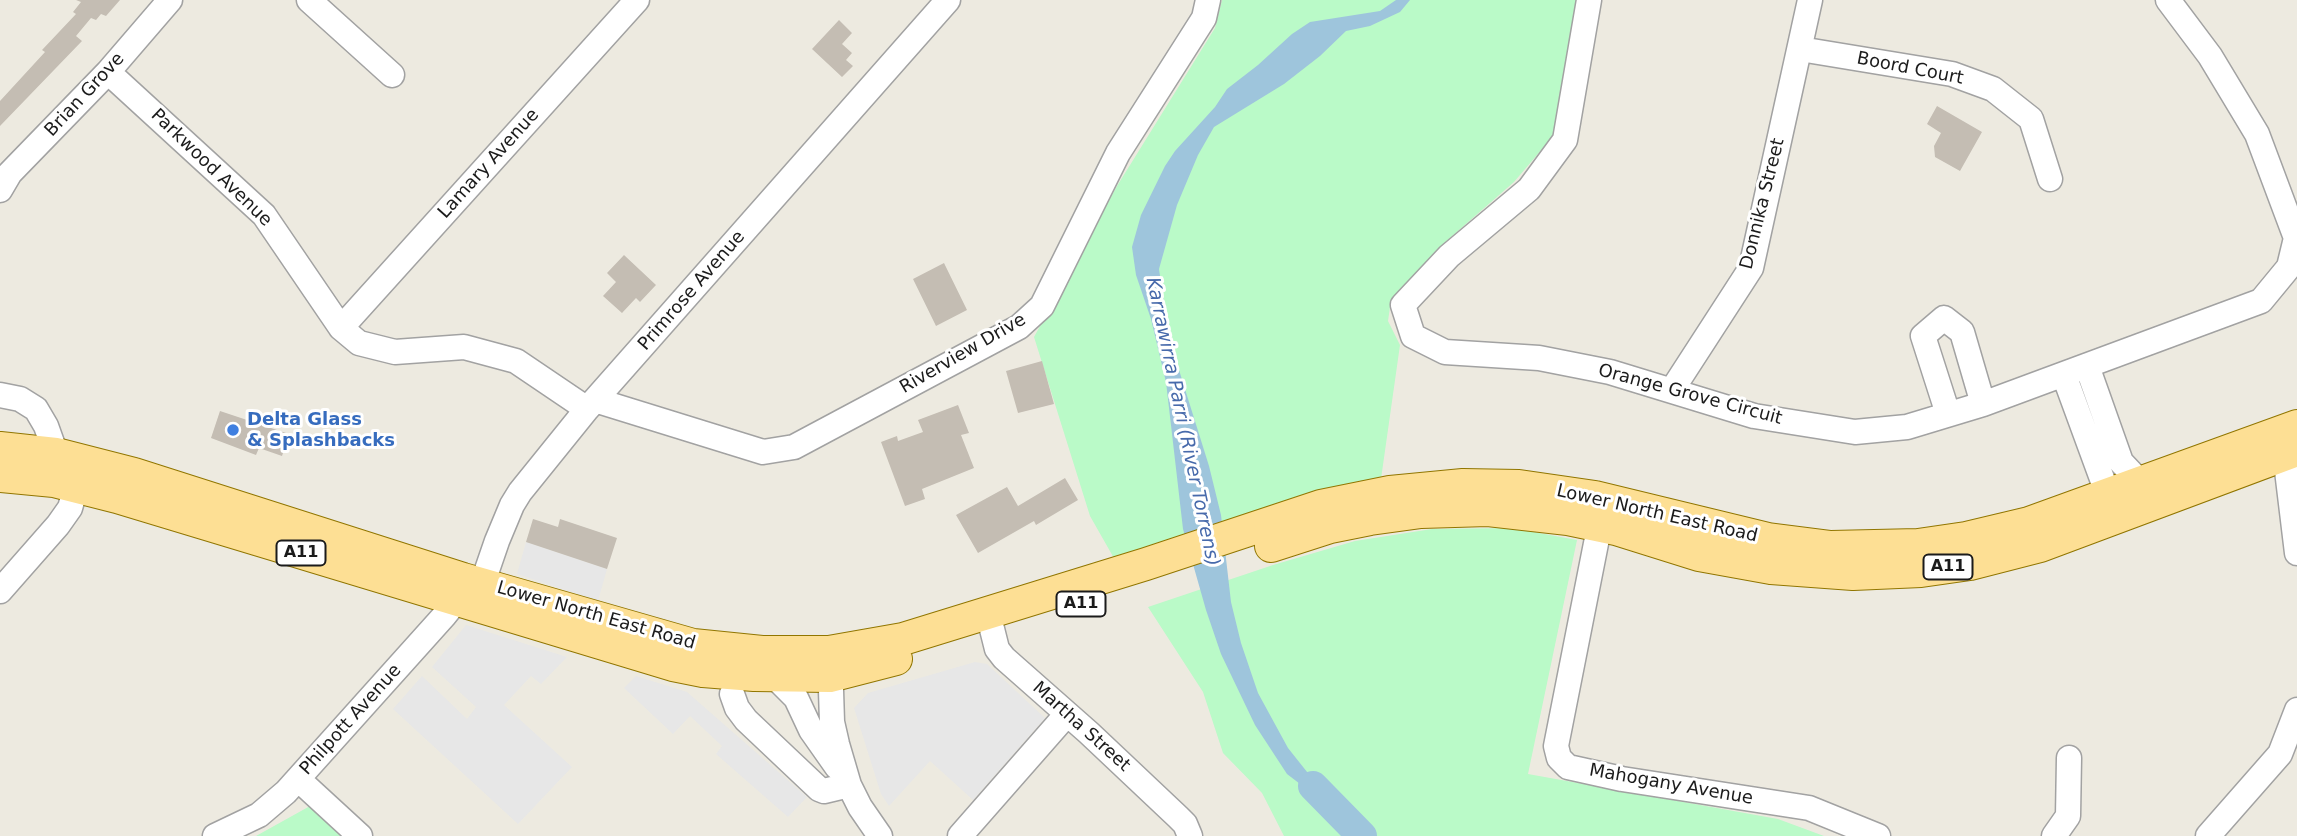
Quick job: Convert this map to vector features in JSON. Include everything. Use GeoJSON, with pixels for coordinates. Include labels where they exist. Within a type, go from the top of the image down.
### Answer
{"type":"FeatureCollection","features":[{"type":"Feature","properties":{"kind":"main road","name":"Lower North East Road"},"geometry":{"type":"LineString","coordinates":[[0,447],[56,454],[134,474],[673,665],[703,671],[774,676],[830,664],[903,639],[990,622],[1279,532],[1321,506],[1400,490],[1445,485],[1519,486],[1576,493],[1602,512],[1699,555],[1798,572],[1880,574],[1945,568],[2016,554],[2066,538],[2138,497],[2289,441]]}},
{"type":"Feature","properties":{"kind":"main road"},"geometry":{"type":"LineString","coordinates":[[7,476],[56,454]]}},
{"type":"Feature","properties":{"kind":"main road","name":"Lower North East Road"},"geometry":{"type":"LineString","coordinates":[[7,476],[54,481],[469,592],[693,645],[762,652],[830,664]]}},
{"type":"Feature","properties":{"kind":"main road","name":"Lower North East Road"},"geometry":{"type":"LineString","coordinates":[[1602,512],[1768,539],[1831,547],[1864,547],[1918,545],[1987,534],[2029,523],[2108,495],[2138,497]]}},
{"type":"Feature","properties":{"kind":"street","name":"Brian Grove"},"geometry":{"type":"LineString","coordinates":[[0,190],[10,173],[108,72],[170,0]]}},
{"type":"Feature","properties":{"kind":"street"},"geometry":{"type":"LineString","coordinates":[[309,0],[392,75]]}},
{"type":"Feature","properties":{"kind":"street","name":"Lamary Avenue"},"geometry":{"type":"LineString","coordinates":[[341,328],[637,0]]}},
{"type":"Feature","properties":{"kind":"street","name":"Primrose Avenue"},"geometry":{"type":"LineString","coordinates":[[469,592],[512,505],[591,405],[948,0]]}},
{"type":"Feature","properties":{"kind":"street","name":"Riverview Drive"},"geometry":{"type":"LineString","coordinates":[[591,405],[763,452],[794,447],[1019,327],[1042,306],[1118,153],[1204,18],[1208,0]]}},
{"type":"Feature","properties":{"kind":"street","name":"Orange Grove Circuit"},"geometry":{"type":"LineString","coordinates":[[1589,0],[1565,139],[1529,189],[1449,256],[1403,305],[1413,336],[1445,352],[1539,358],[1610,372],[1754,416],[1855,432],[1907,427],[1983,404],[2261,301],[2289,267],[2296,238],[2257,134],[2210,56],[2168,0]]}},
{"type":"Feature","properties":{"kind":"street","name":"Donnika Street"},"geometry":{"type":"LineString","coordinates":[[1672,390],[1751,268],[1810,0]]}},
{"type":"Feature","properties":{"kind":"street","name":"Boord Court"},"geometry":{"type":"LineString","coordinates":[[1800,49],[1952,74],[1993,89],[2031,119],[2050,179]]}},
{"type":"Feature","properties":{"kind":"street","name":"Parkwood Avenue"},"geometry":{"type":"LineString","coordinates":[[108,72],[264,215],[341,328],[359,343],[395,352],[464,347],[516,361],[591,405]]}},
{"type":"Feature","properties":{"kind":"street"},"geometry":{"type":"LineString","coordinates":[[1948,414],[1923,336],[1944,318],[1962,332],[1983,404]]}},
{"type":"Feature","properties":{"kind":"street"},"geometry":{"type":"LineString","coordinates":[[2076,370],[2108,495]]}},
{"type":"Feature","properties":{"kind":"street"},"geometry":{"type":"LineString","coordinates":[[2076,370],[2138,497]]}},
{"type":"Feature","properties":{"kind":"street"},"geometry":{"type":"LineString","coordinates":[[0,395],[20,399],[36,410],[46,426],[56,454]]}},
{"type":"Feature","properties":{"kind":"street"},"geometry":{"type":"LineString","coordinates":[[2289,441],[2297,553]]}},
{"type":"Feature","properties":{"kind":"street"},"geometry":{"type":"LineString","coordinates":[[0,590],[58,525],[69,508],[76,487]]}},
{"type":"Feature","properties":{"kind":"street","name":"Mahogany Avenue"},"geometry":{"type":"LineString","coordinates":[[1602,512],[1556,746],[1559,758],[1568,767],[1622,779],[1809,808],[1878,836]]}},
{"type":"Feature","properties":{"kind":"street","name":"Philpott Avenue"},"geometry":{"type":"LineString","coordinates":[[215,836],[259,815],[298,779],[469,592]]}},
{"type":"Feature","properties":{"kind":"street","name":"Martha Street"},"geometry":{"type":"LineString","coordinates":[[990,622],[1000,653],[1178,817],[1190,834]]}},
{"type":"Feature","properties":{"kind":"street"},"geometry":{"type":"LineString","coordinates":[[830,664],[832,722],[849,785]]}},
{"type":"Feature","properties":{"kind":"street"},"geometry":{"type":"LineString","coordinates":[[774,676],[796,698],[811,730],[880,836]]}},
{"type":"Feature","properties":{"kind":"street"},"geometry":{"type":"LineString","coordinates":[[732,694],[737,708],[746,720],[819,789],[824,791],[849,785]]}},
{"type":"Feature","properties":{"kind":"street"},"geometry":{"type":"LineString","coordinates":[[2208,836],[2280,754],[2297,710]]}},
{"type":"Feature","properties":{"kind":"street"},"geometry":{"type":"LineString","coordinates":[[960,836],[1067,714]]}},
{"type":"Feature","properties":{"kind":"street"},"geometry":{"type":"LineString","coordinates":[[2054,836],[2068,816],[2069,758]]}},
{"type":"Feature","properties":{"kind":"street"},"geometry":{"type":"LineString","coordinates":[[298,779],[360,836]]}},
{"type":"Feature","properties":{"kind":"green space"},"geometry":{"type":"Polygon","coordinates":[[[1222,0],[1577,0],[1554,135],[1514,182],[1443,244],[1391,300],[1388,321],[1400,345],[1381,479],[1115,560],[1090,516],[1034,337],[1117,186],[1215,28],[1222,0]]]}},
{"type":"Feature","properties":{"kind":"green space"},"geometry":{"type":"Polygon","coordinates":[[[1512,528],[1577,540],[1528,774],[1778,819],[1824,836],[1284,836],[1262,793],[1223,753],[1203,692],[1148,607],[1355,541],[1432,529],[1512,528]]]}},
{"type":"Feature","properties":{"kind":"green space"},"geometry":{"type":"Polygon","coordinates":[[[310,806],[346,836],[256,836],[310,806]]]}},
{"type":"Feature","properties":{"kind":"shaded area"},"geometry":{"type":"Polygon","coordinates":[[[526,542],[607,569],[598,601],[517,574],[526,542]]]}},
{"type":"Feature","properties":{"kind":"shaded area"},"geometry":{"type":"Polygon","coordinates":[[[466,625],[567,657],[541,684],[531,676],[504,705],[572,767],[518,824],[393,709],[422,676],[467,719],[476,707],[432,667],[466,625]]]}},
{"type":"Feature","properties":{"kind":"shaded area"},"geometry":{"type":"Polygon","coordinates":[[[975,662],[987,664],[1045,718],[973,800],[930,761],[889,806],[881,794],[854,708],[868,693],[975,662]]]}},
{"type":"Feature","properties":{"kind":"shaded area"},"geometry":{"type":"Polygon","coordinates":[[[636,676],[687,692],[807,797],[788,817],[716,754],[722,746],[690,716],[673,734],[624,688],[636,676]]]}},
{"type":"Feature","properties":{"kind":"water"},"geometry":{"type":"Polygon","coordinates":[[[1396,0],[1410,0],[1400,12],[1370,26],[1346,31],[1320,56],[1284,84],[1214,127],[1198,155],[1177,205],[1159,269],[1169,338],[1209,466],[1221,515],[1231,602],[1241,643],[1258,693],[1288,748],[1342,816],[1287,774],[1255,725],[1221,654],[1183,529],[1166,382],[1151,319],[1136,275],[1132,247],[1141,215],[1165,166],[1227,89],[1310,22],[1380,11],[1396,0]]]}},
{"type":"Feature","properties":{"kind":"building"},"geometry":{"type":"Polygon","coordinates":[[[76,0],[120,0],[106,16],[101,14],[96,20],[91,18],[76,36],[82,41],[0,126],[0,101],[76,14],[73,12],[81,2],[76,0]]]}},
{"type":"Feature","properties":{"kind":"building"},"geometry":{"type":"Polygon","coordinates":[[[839,20],[852,33],[842,44],[852,53],[846,60],[853,66],[842,77],[812,49],[839,20]]]}},
{"type":"Feature","properties":{"kind":"building"},"geometry":{"type":"Polygon","coordinates":[[[1937,106],[1982,132],[1960,171],[1935,157],[1934,146],[1941,133],[1927,124],[1937,106]]]}},
{"type":"Feature","properties":{"kind":"building"},"geometry":{"type":"Polygon","coordinates":[[[624,255],[656,285],[640,302],[636,298],[622,313],[603,296],[616,282],[607,273],[624,255]]]}},
{"type":"Feature","properties":{"kind":"building"},"geometry":{"type":"Polygon","coordinates":[[[944,263],[967,310],[936,326],[913,279],[944,263]]]}},
{"type":"Feature","properties":{"kind":"building"},"geometry":{"type":"Polygon","coordinates":[[[1042,361],[1054,404],[1018,413],[1006,371],[1042,361]]]}},
{"type":"Feature","properties":{"kind":"building"},"geometry":{"type":"Polygon","coordinates":[[[958,405],[969,433],[961,435],[974,468],[922,489],[925,499],[905,506],[881,442],[897,436],[898,441],[923,432],[918,420],[958,405]]]}},
{"type":"Feature","properties":{"kind":"building"},"geometry":{"type":"Polygon","coordinates":[[[220,411],[289,434],[282,456],[259,448],[256,455],[211,438],[220,411]]]}},
{"type":"Feature","properties":{"kind":"building"},"geometry":{"type":"Polygon","coordinates":[[[1065,478],[1078,500],[1036,525],[1034,521],[978,553],[956,515],[1007,487],[1018,506],[1065,478]]]}},
{"type":"Feature","properties":{"kind":"building"},"geometry":{"type":"Polygon","coordinates":[[[533,519],[558,527],[560,519],[617,538],[607,569],[526,542],[533,519]]]}},
{"type":"Feature","properties":{"kind":"waterway","name":"Karrawirra Parri (River Torrens)"},"geometry":{"type":"LineString","coordinates":[[1313,786],[1362,836]]}},
{"type":"Feature","properties":{"kind":"place","name":"Delta Glass & Splashbacks"},"geometry":{"type":"Point","coordinates":[233,430]}}]}
